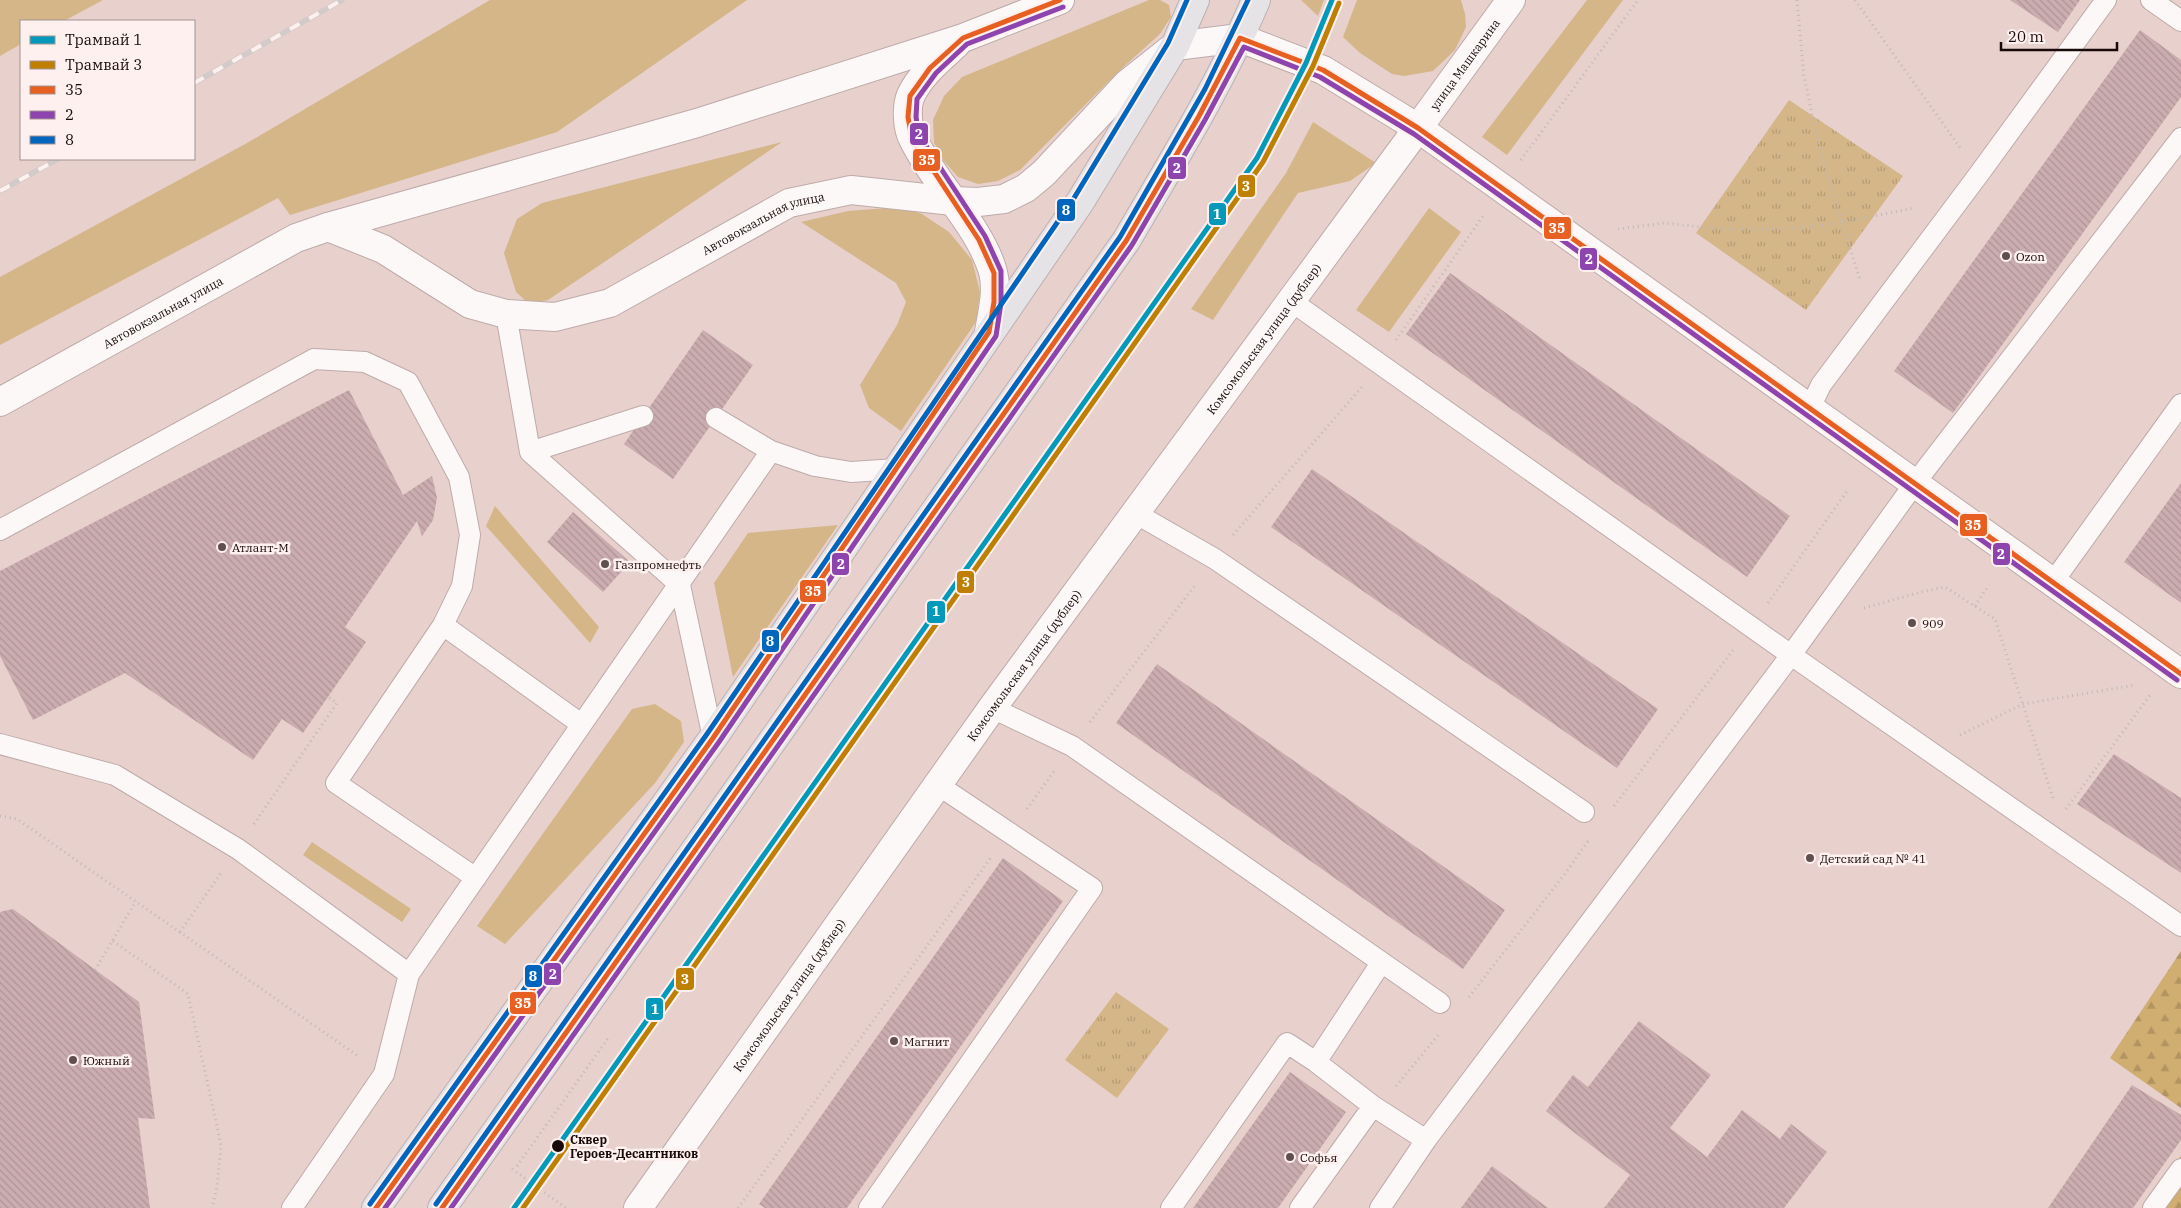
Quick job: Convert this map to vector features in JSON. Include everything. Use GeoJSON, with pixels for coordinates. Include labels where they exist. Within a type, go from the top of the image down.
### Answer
{"type":"FeatureCollection","features":[{"type":"Feature","properties":{"kind":"main road"},"geometry":{"type":"LineString","coordinates":[[376,1208],[713,738],[989,332],[1080,202],[1175,46],[1195,0]]}},
{"type":"Feature","properties":{"kind":"main road"},"geometry":{"type":"LineString","coordinates":[[442,1208],[1126,241],[1199,116],[1240,38],[1256,0]]}},
{"type":"Feature","properties":{"kind":"street","name":"Автовокзальная улица"},"geometry":{"type":"LineString","coordinates":[[0,402],[296,238],[328,227],[697,123],[963,38],[1060,0]]}},
{"type":"Feature","properties":{"kind":"street","name":"улица Машкарина"},"geometry":{"type":"LineString","coordinates":[[1418,128],[1511,0]]}},
{"type":"Feature","properties":{"kind":"street"},"geometry":{"type":"LineString","coordinates":[[963,38],[930,68],[910,96],[908,117],[912,138],[979,240],[994,273],[994,302],[989,332]]}},
{"type":"Feature","properties":{"kind":"street"},"geometry":{"type":"LineString","coordinates":[[1175,46],[1240,38],[1323,70],[1418,128],[2053,582],[2179,668]]}},
{"type":"Feature","properties":{"kind":"street","name":"Автовокзальная улица"},"geometry":{"type":"LineString","coordinates":[[328,227],[383,249],[470,304],[506,314],[555,316],[610,303],[789,203],[852,190],[953,202],[1004,199],[1026,188],[1044,174],[1127,84],[1175,46]]}},
{"type":"Feature","properties":{"kind":"street","name":"Комсомольская улица (дублер)"},"geometry":{"type":"LineString","coordinates":[[638,1208],[992,708],[1418,128]]}},
{"type":"Feature","properties":{"kind":"lane"},"geometry":{"type":"LineString","coordinates":[[1810,408],[1821,385],[1960,200],[2106,0]]}},
{"type":"Feature","properties":{"kind":"lane"},"geometry":{"type":"LineString","coordinates":[[2151,0],[2181,21]]}},
{"type":"Feature","properties":{"kind":"lane"},"geometry":{"type":"LineString","coordinates":[[1380,1208],[1426,1140],[1791,655],[1915,483],[2181,138]]}},
{"type":"Feature","properties":{"kind":"lane"},"geometry":{"type":"LineString","coordinates":[[1291,301],[1916,742],[2053,826],[2181,926]]}},
{"type":"Feature","properties":{"kind":"lane"},"geometry":{"type":"LineString","coordinates":[[506,314],[530,452],[680,585],[713,738]]}},
{"type":"Feature","properties":{"kind":"lane"},"geometry":{"type":"LineString","coordinates":[[0,530],[314,359],[365,362],[408,382],[459,477],[470,535],[462,586],[443,625],[336,783],[476,878]]}},
{"type":"Feature","properties":{"kind":"lane"},"geometry":{"type":"LineString","coordinates":[[2053,582],[2181,404]]}},
{"type":"Feature","properties":{"kind":"lane"},"geometry":{"type":"LineString","coordinates":[[530,452],[643,416]]}},
{"type":"Feature","properties":{"kind":"lane"},"geometry":{"type":"LineString","coordinates":[[716,418],[771,451],[815,466],[851,472],[897,468]]}},
{"type":"Feature","properties":{"kind":"lane"},"geometry":{"type":"LineString","coordinates":[[292,1208],[384,1074],[409,974],[771,451]]}},
{"type":"Feature","properties":{"kind":"lane"},"geometry":{"type":"LineString","coordinates":[[1135,513],[1215,559],[1584,812]]}},
{"type":"Feature","properties":{"kind":"lane"},"geometry":{"type":"LineString","coordinates":[[443,625],[581,724]]}},
{"type":"Feature","properties":{"kind":"lane"},"geometry":{"type":"LineString","coordinates":[[992,708],[1072,746],[1440,1003]]}},
{"type":"Feature","properties":{"kind":"lane"},"geometry":{"type":"LineString","coordinates":[[0,744],[115,775],[238,849],[409,974]]}},
{"type":"Feature","properties":{"kind":"lane"},"geometry":{"type":"LineString","coordinates":[[869,1208],[1092,888],[938,785]]}},
{"type":"Feature","properties":{"kind":"lane"},"geometry":{"type":"LineString","coordinates":[[1316,1062],[1382,963]]}},
{"type":"Feature","properties":{"kind":"lane"},"geometry":{"type":"LineString","coordinates":[[1171,1208],[1287,1043],[1316,1062],[1373,1106],[1426,1140]]}},
{"type":"Feature","properties":{"kind":"lane"},"geometry":{"type":"LineString","coordinates":[[1300,1208],[1373,1106]]}},
{"type":"Feature","properties":{"kind":"lane"},"geometry":{"type":"LineString","coordinates":[[2153,1208],[2181,1170]]}},
{"type":"Feature","properties":{"kind":"path"},"geometry":{"type":"LineString","coordinates":[[1518,165],[1638,0]]}},
{"type":"Feature","properties":{"kind":"path"},"geometry":{"type":"LineString","coordinates":[[1797,0],[1804,76],[1820,152],[1857,272],[1874,313]]}},
{"type":"Feature","properties":{"kind":"path"},"geometry":{"type":"LineString","coordinates":[[1855,0],[1979,174]]}},
{"type":"Feature","properties":{"kind":"path"},"geometry":{"type":"LineString","coordinates":[[1610,230],[1664,223],[1720,229],[1776,229],[1826,225],[1960,200]]}},
{"type":"Feature","properties":{"kind":"path"},"geometry":{"type":"LineString","coordinates":[[738,1208],[1072,746],[1215,559],[1368,380],[1484,213]]}},
{"type":"Feature","properties":{"kind":"path"},"geometry":{"type":"LineString","coordinates":[[1975,606],[1989,585]]}},
{"type":"Feature","properties":{"kind":"path"},"geometry":{"type":"LineString","coordinates":[[1856,611],[1945,587],[1995,619],[2023,704],[2053,826]]}},
{"type":"Feature","properties":{"kind":"path"},"geometry":{"type":"LineString","coordinates":[[1916,742],[1959,735],[2023,704],[2135,685]]}},
{"type":"Feature","properties":{"kind":"path"},"geometry":{"type":"LineString","coordinates":[[2053,826],[2150,695]]}},
{"type":"Feature","properties":{"kind":"path"},"geometry":{"type":"LineString","coordinates":[[180,932],[337,703],[328,697]]}},
{"type":"Feature","properties":{"kind":"path"},"geometry":{"type":"LineString","coordinates":[[0,816],[17,819],[384,1074]]}},
{"type":"Feature","properties":{"kind":"path"},"geometry":{"type":"LineString","coordinates":[[95,970],[136,902]]}},
{"type":"Feature","properties":{"kind":"path"},"geometry":{"type":"LineString","coordinates":[[113,941],[188,994],[221,1144],[217,1187],[212,1208]]}},
{"type":"Feature","properties":{"kind":"path"},"geometry":{"type":"LineString","coordinates":[[514,1170],[609,1037]]}},
{"type":"Feature","properties":{"kind":"path"},"geometry":{"type":"LineString","coordinates":[[484,1149],[559,1206],[566,1208]]}},
{"type":"Feature","properties":{"kind":"green space"},"geometry":{"type":"Polygon","coordinates":[[[0,0],[103,0],[66,20],[20,20],[20,45],[0,56],[0,0]]]}},
{"type":"Feature","properties":{"kind":"green space"},"geometry":{"type":"Polygon","coordinates":[[[490,0],[747,0],[557,132],[290,215],[278,198],[0,345],[0,277],[247,143],[490,0]]]}},
{"type":"Feature","properties":{"kind":"green space"},"geometry":{"type":"Polygon","coordinates":[[[1149,0],[1160,0],[1169,5],[1171,17],[1160,34],[1119,71],[1020,170],[998,181],[978,184],[958,177],[944,161],[934,143],[933,120],[944,96],[962,77],[1149,0]]]}},
{"type":"Feature","properties":{"kind":"green space"},"geometry":{"type":"Polygon","coordinates":[[[1301,0],[1324,0],[1318,16],[1301,0]]]}},
{"type":"Feature","properties":{"kind":"green space"},"geometry":{"type":"Polygon","coordinates":[[[1357,0],[1461,0],[1466,27],[1455,50],[1433,71],[1404,76],[1392,74],[1360,53],[1343,37],[1357,0]]]}},
{"type":"Feature","properties":{"kind":"green space"},"geometry":{"type":"Polygon","coordinates":[[[1587,0],[1623,0],[1507,155],[1482,137],[1587,0]]]}},
{"type":"Feature","properties":{"kind":"green space"},"geometry":{"type":"Polygon","coordinates":[[[1789,100],[1903,176],[1806,310],[1696,233],[1789,100]]]}},
{"type":"Feature","properties":{"kind":"green space"},"geometry":{"type":"Polygon","coordinates":[[[1313,122],[1376,163],[1350,181],[1298,193],[1213,320],[1191,309],[1286,173],[1313,122]]]}},
{"type":"Feature","properties":{"kind":"green space"},"geometry":{"type":"Polygon","coordinates":[[[782,142],[548,300],[529,304],[516,292],[504,253],[517,219],[542,203],[782,142]]]}},
{"type":"Feature","properties":{"kind":"green space"},"geometry":{"type":"Polygon","coordinates":[[[901,207],[922,214],[949,232],[972,260],[980,292],[976,322],[901,431],[869,408],[860,385],[897,325],[906,302],[896,283],[801,222],[848,211],[901,207]]]}},
{"type":"Feature","properties":{"kind":"green space"},"geometry":{"type":"Polygon","coordinates":[[[1429,208],[1461,232],[1389,332],[1356,310],[1429,208]]]}},
{"type":"Feature","properties":{"kind":"green space"},"geometry":{"type":"Polygon","coordinates":[[[495,506],[599,627],[590,643],[486,526],[495,506]]]}},
{"type":"Feature","properties":{"kind":"green space"},"geometry":{"type":"Polygon","coordinates":[[[838,525],[733,677],[714,583],[748,533],[838,525]]]}},
{"type":"Feature","properties":{"kind":"green space"},"geometry":{"type":"Polygon","coordinates":[[[655,704],[681,721],[684,742],[655,783],[505,944],[477,926],[632,709],[655,704]]]}},
{"type":"Feature","properties":{"kind":"green space"},"geometry":{"type":"Polygon","coordinates":[[[312,842],[411,909],[402,922],[303,855],[312,842]]]}},
{"type":"Feature","properties":{"kind":"green space"},"geometry":{"type":"Polygon","coordinates":[[[2181,951],[2181,1108],[2110,1058],[2181,951]]]}},
{"type":"Feature","properties":{"kind":"green space"},"geometry":{"type":"Polygon","coordinates":[[[1116,992],[1169,1029],[1117,1098],[1065,1060],[1116,992]]]}},
{"type":"Feature","properties":{"kind":"green space"},"geometry":{"type":"Polygon","coordinates":[[[2181,1156],[2181,1208],[2143,1208],[2181,1156]]]}},
{"type":"Feature","properties":{"kind":"building"},"geometry":{"type":"Polygon","coordinates":[[[2010,0],[2080,0],[2058,32],[2010,0]]]}},
{"type":"Feature","properties":{"kind":"building"},"geometry":{"type":"Polygon","coordinates":[[[2140,30],[2181,60],[2181,97],[1953,413],[1894,371],[2140,30]]]}},
{"type":"Feature","properties":{"kind":"building"},"geometry":{"type":"Polygon","coordinates":[[[1450,273],[1790,516],[1747,577],[1406,334],[1450,273]]]}},
{"type":"Feature","properties":{"kind":"building"},"geometry":{"type":"Polygon","coordinates":[[[703,330],[753,365],[673,479],[624,444],[703,330]]]}},
{"type":"Feature","properties":{"kind":"building"},"geometry":{"type":"Polygon","coordinates":[[[349,390],[403,495],[432,476],[437,498],[433,520],[422,536],[417,521],[345,627],[366,642],[303,733],[282,719],[253,760],[125,673],[33,720],[0,656],[0,571],[349,390]]]}},
{"type":"Feature","properties":{"kind":"building"},"geometry":{"type":"Polygon","coordinates":[[[1312,469],[1658,709],[1617,768],[1271,527],[1312,469]]]}},
{"type":"Feature","properties":{"kind":"building"},"geometry":{"type":"Polygon","coordinates":[[[2181,483],[2181,603],[2124,562],[2181,483]]]}},
{"type":"Feature","properties":{"kind":"building"},"geometry":{"type":"Polygon","coordinates":[[[573,512],[630,562],[603,592],[547,542],[573,512]]]}},
{"type":"Feature","properties":{"kind":"building"},"geometry":{"type":"Polygon","coordinates":[[[1157,664],[1505,910],[1463,969],[1116,723],[1157,664]]]}},
{"type":"Feature","properties":{"kind":"building"},"geometry":{"type":"Polygon","coordinates":[[[2114,754],[2181,798],[2181,873],[2077,804],[2114,754]]]}},
{"type":"Feature","properties":{"kind":"building"},"geometry":{"type":"Polygon","coordinates":[[[1003,858],[1063,901],[847,1208],[765,1208],[759,1204],[1003,858]]]}},
{"type":"Feature","properties":{"kind":"building","name":"Южный"},"geometry":{"type":"Polygon","coordinates":[[[13,909],[139,1002],[155,1119],[138,1118],[150,1208],[0,1208],[0,912],[13,909]]]}},
{"type":"Feature","properties":{"kind":"building"},"geometry":{"type":"Polygon","coordinates":[[[1639,1021],[1711,1075],[1670,1128],[1707,1157],[1742,1110],[1780,1139],[1791,1124],[1827,1152],[1784,1208],[1604,1208],[1630,1175],[1546,1111],[1573,1075],[1588,1087],[1639,1021]]]}},
{"type":"Feature","properties":{"kind":"building"},"geometry":{"type":"Polygon","coordinates":[[[1290,1072],[1346,1112],[1278,1208],[1193,1208],[1290,1072]]]}},
{"type":"Feature","properties":{"kind":"building"},"geometry":{"type":"Polygon","coordinates":[[[2132,1085],[2181,1115],[2181,1140],[2133,1208],[2048,1208],[2132,1085]]]}},
{"type":"Feature","properties":{"kind":"building"},"geometry":{"type":"Polygon","coordinates":[[[1492,1166],[1548,1208],[1461,1208],[1492,1166]]]}},
{"type":"Feature","properties":{"kind":"railway"},"geometry":{"type":"LineString","coordinates":[[195,82],[342,0]]}},
{"type":"Feature","properties":{"kind":"railway"},"geometry":{"type":"LineString","coordinates":[[0,191],[56,160]]}},
{"type":"Feature","properties":{"kind":"tram line","name":"1"},"geometry":{"type":"LineString","coordinates":[[514,1208],[1257,158],[1306,63],[1332,0]]}},
{"type":"Feature","properties":{"kind":"tram line","name":"3"},"geometry":{"type":"LineString","coordinates":[[523,1208],[1263,162],[1313,66],[1339,3]]}},
{"type":"Feature","properties":{"kind":"transit line","name":"35"},"geometry":{"type":"LineString","coordinates":[[376,1208],[713,738],[989,332],[994,302],[994,273],[979,240],[912,138],[908,117],[910,96],[930,68],[963,38],[1060,0]]}},
{"type":"Feature","properties":{"kind":"transit line","name":"8"},"geometry":{"type":"LineString","coordinates":[[370,1204],[707,734],[1074,198],[1168,43],[1187,0]]}},
{"type":"Feature","properties":{"kind":"transit line","name":"8"},"geometry":{"type":"LineString","coordinates":[[436,1204],[1120,237],[1205,89],[1248,0]]}},
{"type":"Feature","properties":{"kind":"transit line","name":"2"},"geometry":{"type":"LineString","coordinates":[[385,1208],[719,742],[996,336],[1001,303],[1001,271],[985,236],[919,135],[916,117],[917,99],[936,73],[967,44],[1063,7]]}},
{"type":"Feature","properties":{"kind":"transit line","name":"35"},"geometry":{"type":"LineString","coordinates":[[442,1208],[1126,241],[1199,116],[1240,38],[1323,70],[1418,128],[2181,674]]}},
{"type":"Feature","properties":{"kind":"transit line","name":"2"},"geometry":{"type":"LineString","coordinates":[[451,1208],[1132,245],[1205,120],[1244,47],[1320,77],[1414,134],[2177,680]]}},
{"type":"Feature","properties":{"kind":"place","name":"Ozon"},"geometry":{"type":"Point","coordinates":[2006,256]}},
{"type":"Feature","properties":{"kind":"place","name":"Атлант-М"},"geometry":{"type":"Point","coordinates":[222,547]}},
{"type":"Feature","properties":{"kind":"place","name":"Газпромнефть"},"geometry":{"type":"Point","coordinates":[605,564]}},
{"type":"Feature","properties":{"kind":"place","name":"909"},"geometry":{"type":"Point","coordinates":[1912,623]}},
{"type":"Feature","properties":{"kind":"place","name":"Детский сад № 41"},"geometry":{"type":"Point","coordinates":[1810,858]}},
{"type":"Feature","properties":{"kind":"place","name":"Магнит"},"geometry":{"type":"Point","coordinates":[894,1041]}},
{"type":"Feature","properties":{"kind":"place","name":"Южный"},"geometry":{"type":"Point","coordinates":[73,1060]}},
{"type":"Feature","properties":{"kind":"place","name":"Сквер Героев-Десантников"},"geometry":{"type":"Point","coordinates":[558,1146]}},
{"type":"Feature","properties":{"kind":"place","name":"Софья"},"geometry":{"type":"Point","coordinates":[1290,1157]}}]}
